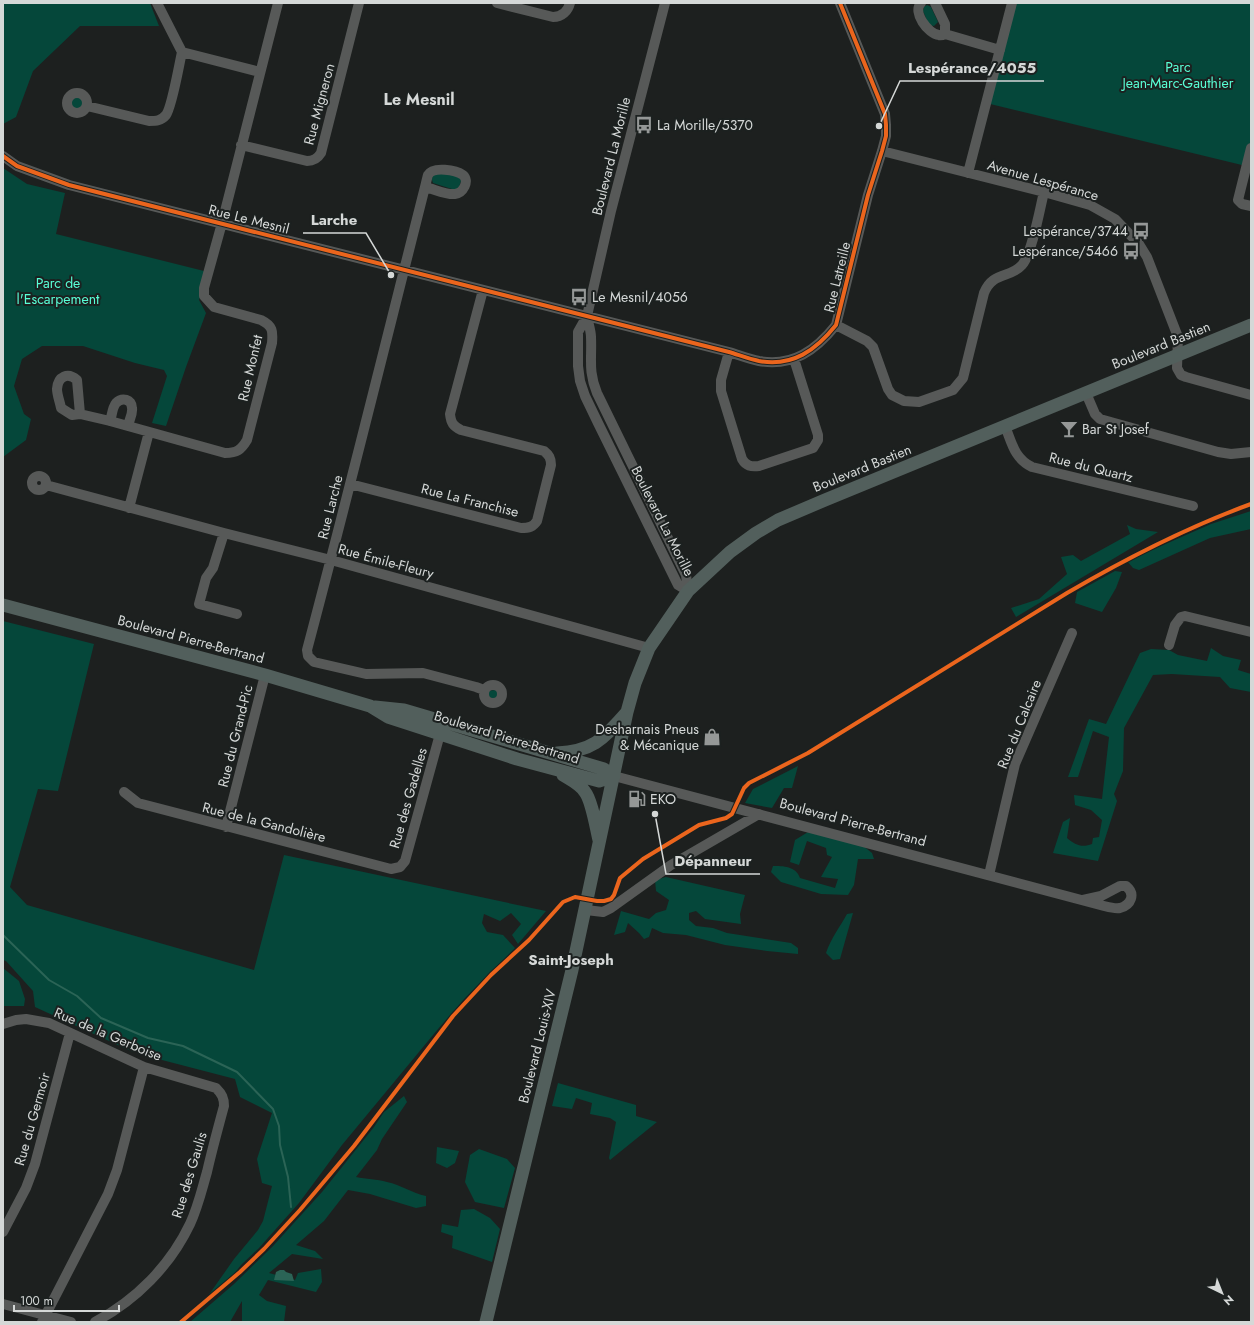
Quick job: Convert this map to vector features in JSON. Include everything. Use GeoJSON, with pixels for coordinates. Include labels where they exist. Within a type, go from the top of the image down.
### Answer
{"type":"FeatureCollection","features":[{"type":"Feature","properties":{"kind":"main road","name":"Boulevard Bastien"},"geometry":{"type":"LineString","coordinates":[[614,776],[627,712],[635,683],[649,648],[688,591],[730,552],[756,533],[778,520],[825,500],[1251,326]]}},
{"type":"Feature","properties":{"kind":"main road","name":"Boulevard Pierre-Bertrand"},"geometry":{"type":"LineString","coordinates":[[3,605],[265,675],[370,706],[404,710],[604,769],[614,776]]}},
{"type":"Feature","properties":{"kind":"main road","name":"Boulevard Pierre-Bertrand"},"geometry":{"type":"LineString","coordinates":[[370,706],[388,717],[516,759],[599,781],[614,776]]}},
{"type":"Feature","properties":{"kind":"main road"},"geometry":{"type":"LineString","coordinates":[[547,753],[573,752],[587,748],[598,742],[610,732],[627,712]]}},
{"type":"Feature","properties":{"kind":"main road"},"geometry":{"type":"LineString","coordinates":[[551,768],[574,782],[586,792],[600,843]]}},
{"type":"Feature","properties":{"kind":"main road","name":"Boulevard Louis-XIV"},"geometry":{"type":"LineString","coordinates":[[486,1322],[586,910],[614,776]]}},
{"type":"Feature","properties":{"kind":"street"},"geometry":{"type":"LineString","coordinates":[[87,106],[149,121],[158,121],[166,115],[170,106],[182,52],[157,3]]}},
{"type":"Feature","properties":{"kind":"street","name":"Rue Monfet"},"geometry":{"type":"LineString","coordinates":[[149,432],[225,453],[238,451],[243,448],[247,440],[273,334],[268,323],[214,308],[204,296],[204,288],[278,3]]}},
{"type":"Feature","properties":{"kind":"street","name":"Rue Migneron"},"geometry":{"type":"LineString","coordinates":[[241,145],[307,161],[312,161],[318,157],[323,145],[359,3]]}},
{"type":"Feature","properties":{"kind":"street"},"geometry":{"type":"LineString","coordinates":[[497,3],[553,17],[557,17],[566,12],[570,3]]}},
{"type":"Feature","properties":{"kind":"street","name":"Boulevard La Morille"},"geometry":{"type":"LineString","coordinates":[[665,3],[586,316],[591,336],[590,367],[592,381],[686,575],[688,591]]}},
{"type":"Feature","properties":{"kind":"street","name":"Rue Latreille"},"geometry":{"type":"LineString","coordinates":[[586,316],[759,361],[775,362],[794,359],[811,350],[823,341],[836,325],[868,196],[886,136],[885,114],[840,3]]}},
{"type":"Feature","properties":{"kind":"street"},"geometry":{"type":"LineString","coordinates":[[921,3],[919,5],[918,12],[926,28],[938,35],[945,34],[1000,50]]}},
{"type":"Feature","properties":{"kind":"street"},"geometry":{"type":"LineString","coordinates":[[935,3],[945,24],[945,34]]}},
{"type":"Feature","properties":{"kind":"street"},"geometry":{"type":"LineString","coordinates":[[968,173],[1012,3]]}},
{"type":"Feature","properties":{"kind":"street"},"geometry":{"type":"LineString","coordinates":[[182,52],[260,72]]}},
{"type":"Feature","properties":{"kind":"street"},"geometry":{"type":"LineString","coordinates":[[1251,148],[1238,200],[1242,204],[1251,206]]}},
{"type":"Feature","properties":{"kind":"street","name":"Avenue Lespérance"},"geometry":{"type":"LineString","coordinates":[[882,152],[1044,192],[1090,205],[1114,220],[1139,244],[1147,257],[1178,337],[1177,368],[1182,375],[1186,378],[1251,395]]}},
{"type":"Feature","properties":{"kind":"street","name":"Rue Le Mesnil"},"geometry":{"type":"LineString","coordinates":[[3,156],[17,166],[69,185],[586,316]]}},
{"type":"Feature","properties":{"kind":"street","name":"Rue Larche"},"geometry":{"type":"LineString","coordinates":[[425,187],[307,650],[308,656],[314,662],[366,674],[422,673],[484,690]]}},
{"type":"Feature","properties":{"kind":"street"},"geometry":{"type":"LineString","coordinates":[[836,325],[867,341],[873,347],[888,388],[892,395],[897,398],[914,403],[953,390],[963,378],[987,286],[993,280],[1022,266],[1028,257],[1044,192]]}},
{"type":"Feature","properties":{"kind":"street","name":"Rue La Franchise"},"geometry":{"type":"LineString","coordinates":[[350,484],[521,528],[530,528],[537,521],[551,465],[551,460],[548,454],[544,451],[461,430],[454,426],[451,422],[450,414],[483,290]]}},
{"type":"Feature","properties":{"kind":"street"},"geometry":{"type":"LineString","coordinates":[[729,352],[721,380],[721,391],[742,459],[747,466],[752,467],[813,448],[818,440],[818,435],[794,359]]}},
{"type":"Feature","properties":{"kind":"street"},"geometry":{"type":"LineString","coordinates":[[1086,393],[1095,414],[1100,419],[1218,452],[1231,454],[1251,452]]}},
{"type":"Feature","properties":{"kind":"street"},"geometry":{"type":"LineString","coordinates":[[110,421],[116,404],[120,400],[125,399],[132,404],[128,426]]}},
{"type":"Feature","properties":{"kind":"street"},"geometry":{"type":"LineString","coordinates":[[80,414],[149,432],[129,508]]}},
{"type":"Feature","properties":{"kind":"street","name":"Rue du Quartz"},"geometry":{"type":"LineString","coordinates":[[1005,426],[1018,456],[1025,464],[1032,467],[1193,506]]}},
{"type":"Feature","properties":{"kind":"street","name":"Rue Émile-Fleury"},"geometry":{"type":"LineString","coordinates":[[46,485],[331,560],[649,648]]}},
{"type":"Feature","properties":{"kind":"street"},"geometry":{"type":"LineString","coordinates":[[224,533],[214,568],[206,578],[199,604],[236,614]]}},
{"type":"Feature","properties":{"kind":"street"},"geometry":{"type":"LineString","coordinates":[[1170,645],[1175,625],[1181,617],[1185,616],[1251,632]]}},
{"type":"Feature","properties":{"kind":"street","name":"Rue du Calcaire"},"geometry":{"type":"LineString","coordinates":[[989,875],[1015,764],[1072,633]]}},
{"type":"Feature","properties":{"kind":"street","name":"Rue du Grand-Pic"},"geometry":{"type":"LineString","coordinates":[[226,827],[265,675]]}},
{"type":"Feature","properties":{"kind":"street","name":"Rue des Gadelles"},"geometry":{"type":"LineString","coordinates":[[400,867],[405,861],[440,734]]}},
{"type":"Feature","properties":{"kind":"street","name":"Boulevard Pierre-Bertrand"},"geometry":{"type":"LineString","coordinates":[[614,776],[1083,900]]}},
{"type":"Feature","properties":{"kind":"street","name":"Rue de la Gandolière"},"geometry":{"type":"LineString","coordinates":[[124,792],[138,803],[226,827],[391,869],[400,867]]}},
{"type":"Feature","properties":{"kind":"street"},"geometry":{"type":"LineString","coordinates":[[586,910],[603,912],[611,908],[671,865],[759,814]]}},
{"type":"Feature","properties":{"kind":"street","name":"Rue de la Gerboise"},"geometry":{"type":"LineString","coordinates":[[3,1024],[16,1020],[37,1020],[48,1023],[144,1067],[216,1088],[222,1093]]}},
{"type":"Feature","properties":{"kind":"street","name":"Rue du Germoir"},"geometry":{"type":"LineString","coordinates":[[3,1232],[26,1188],[35,1164],[70,1033]]}},
{"type":"Feature","properties":{"kind":"street"},"geometry":{"type":"LineString","coordinates":[[43,1319],[108,1194],[117,1170],[144,1067]]}},
{"type":"Feature","properties":{"kind":"street","name":"Rue des Gaulis"},"geometry":{"type":"LineString","coordinates":[[96,1322],[124,1303],[145,1286],[163,1266],[179,1244],[190,1224],[198,1203],[224,1106],[224,1098],[222,1093]]}},
{"type":"Feature","properties":{"kind":"street"},"geometry":{"type":"LineString","coordinates":[[3,1304],[43,1319],[71,1322]]}},
{"type":"Feature","properties":{"kind":"green space"},"geometry":{"type":"Polygon","coordinates":[[[3,3],[150,3],[159,26],[80,26],[33,71],[16,117],[3,124],[3,3]]]}},
{"type":"Feature","properties":{"kind":"green space","name":"Parc Jean-Marc-Gauthier"},"geometry":{"type":"Polygon","coordinates":[[[1012,3],[1251,3],[1251,148],[1246,166],[986,103],[1012,3]]]}},
{"type":"Feature","properties":{"kind":"green space"},"geometry":{"type":"Polygon","coordinates":[[[927,5],[931,7],[938,22],[934,26],[929,25],[923,11],[924,7],[927,5]]]}},
{"type":"Feature","properties":{"kind":"green space"},"geometry":{"type":"Polygon","coordinates":[[[77,93],[84,96],[87,103],[84,110],[77,113],[70,110],[67,103],[70,96],[77,93]]]}},
{"type":"Feature","properties":{"kind":"green space","name":"Parc de l'Escarpement"},"geometry":{"type":"Polygon","coordinates":[[[3,168],[27,184],[65,193],[56,234],[208,272],[199,300],[206,313],[166,426],[152,423],[167,376],[164,370],[135,363],[83,346],[42,346],[22,359],[14,386],[24,414],[31,419],[26,440],[3,457],[3,168]]]}},
{"type":"Feature","properties":{"kind":"green space"},"geometry":{"type":"Polygon","coordinates":[[[441,173],[460,177],[461,181],[459,187],[455,190],[433,183],[432,178],[434,175],[441,173]]]}},
{"type":"Feature","properties":{"kind":"green space"},"geometry":{"type":"Polygon","coordinates":[[[1251,511],[1251,529],[1210,538],[1139,570],[1133,568],[1127,561],[1211,524],[1251,511]]]}},
{"type":"Feature","properties":{"kind":"green space"},"geometry":{"type":"Polygon","coordinates":[[[1127,525],[1136,529],[1158,532],[1016,617],[1011,608],[1039,599],[1067,574],[1061,557],[1073,555],[1081,561],[1130,534],[1127,525]]]}},
{"type":"Feature","properties":{"kind":"green space"},"geometry":{"type":"Polygon","coordinates":[[[1115,571],[1122,572],[1116,588],[1102,612],[1075,603],[1077,592],[1115,571]]]}},
{"type":"Feature","properties":{"kind":"green space"},"geometry":{"type":"Polygon","coordinates":[[[3,621],[94,644],[58,791],[38,789],[10,887],[27,905],[254,970],[284,855],[546,911],[518,944],[512,935],[521,924],[511,913],[500,921],[484,914],[482,923],[487,932],[503,935],[515,948],[465,998],[438,1029],[342,1145],[299,1203],[259,1248],[241,1265],[226,1284],[208,1296],[234,1259],[258,1230],[263,1221],[272,1186],[262,1183],[257,1159],[272,1113],[240,1097],[235,1079],[162,1060],[145,1052],[133,1052],[35,1007],[33,991],[6,961],[3,960],[3,621]]]}},
{"type":"Feature","properties":{"kind":"green space"},"geometry":{"type":"Polygon","coordinates":[[[1211,648],[1223,656],[1241,660],[1238,670],[1251,674],[1251,692],[1230,688],[1220,677],[1172,674],[1153,675],[1124,728],[1123,771],[1114,794],[1117,801],[1098,861],[1053,853],[1063,822],[1070,818],[1067,838],[1073,842],[1082,846],[1088,845],[1092,844],[1093,838],[1099,837],[1102,820],[1091,810],[1075,805],[1074,795],[1102,799],[1109,737],[1093,731],[1078,777],[1068,777],[1089,719],[1106,724],[1140,653],[1151,649],[1169,650],[1178,655],[1207,661],[1211,648]]]}},
{"type":"Feature","properties":{"kind":"green space"},"geometry":{"type":"Polygon","coordinates":[[[496,690],[499,695],[497,699],[490,698],[485,692],[486,691],[496,690]]]}},
{"type":"Feature","properties":{"kind":"green space"},"geometry":{"type":"Polygon","coordinates":[[[798,766],[792,788],[784,788],[772,808],[745,803],[753,789],[798,766]]]}},
{"type":"Feature","properties":{"kind":"green space"},"geometry":{"type":"Polygon","coordinates":[[[808,832],[862,845],[872,853],[874,859],[858,859],[854,885],[848,895],[821,894],[781,882],[771,872],[773,866],[789,868],[796,871],[800,878],[835,888],[838,879],[821,877],[832,857],[827,855],[826,848],[807,841],[799,865],[790,862],[795,840],[808,832]]]}},
{"type":"Feature","properties":{"kind":"green space"},"geometry":{"type":"Polygon","coordinates":[[[666,877],[745,895],[740,914],[741,924],[705,919],[696,911],[689,913],[689,920],[696,926],[713,928],[727,933],[791,943],[798,948],[798,954],[725,945],[686,935],[663,933],[652,928],[649,937],[644,939],[628,923],[625,932],[614,935],[621,911],[649,919],[656,913],[666,910],[669,900],[656,891],[655,880],[666,877]]]}},
{"type":"Feature","properties":{"kind":"green space"},"geometry":{"type":"Polygon","coordinates":[[[853,913],[840,959],[833,960],[826,953],[828,948],[847,914],[853,913]]]}},
{"type":"Feature","properties":{"kind":"green space"},"geometry":{"type":"Polygon","coordinates":[[[3,968],[19,981],[25,999],[24,1006],[3,1006],[3,968]]]}},
{"type":"Feature","properties":{"kind":"green space"},"geometry":{"type":"Polygon","coordinates":[[[558,1083],[636,1105],[636,1116],[657,1122],[610,1160],[609,1158],[616,1122],[610,1118],[590,1114],[592,1103],[576,1098],[572,1109],[552,1106],[558,1083]]]}},
{"type":"Feature","properties":{"kind":"green space"},"geometry":{"type":"Polygon","coordinates":[[[404,1096],[407,1102],[382,1139],[377,1150],[356,1177],[392,1183],[426,1196],[426,1206],[416,1208],[370,1194],[348,1190],[324,1221],[296,1245],[315,1251],[323,1259],[292,1254],[269,1273],[295,1280],[298,1273],[321,1269],[322,1282],[316,1292],[268,1280],[259,1295],[267,1301],[286,1306],[284,1322],[242,1322],[242,1301],[230,1322],[190,1322],[234,1284],[273,1246],[322,1192],[374,1127],[384,1112],[404,1096]]]}},
{"type":"Feature","properties":{"kind":"green space"},"geometry":{"type":"Polygon","coordinates":[[[437,1147],[459,1151],[455,1163],[447,1168],[436,1163],[437,1147]]]}},
{"type":"Feature","properties":{"kind":"green space"},"geometry":{"type":"Polygon","coordinates":[[[479,1149],[507,1159],[515,1168],[504,1208],[475,1202],[465,1182],[470,1155],[479,1149]]]}},
{"type":"Feature","properties":{"kind":"green space"},"geometry":{"type":"Polygon","coordinates":[[[474,1209],[490,1218],[500,1229],[492,1262],[452,1248],[453,1236],[441,1232],[442,1224],[458,1227],[461,1210],[474,1209]]]}},
{"type":"Feature","properties":{"kind":"shaded area"},"geometry":{"type":"Polygon","coordinates":[[[284,1270],[292,1274],[294,1281],[274,1280],[276,1272],[284,1270]]]}},
{"type":"Feature","properties":{"kind":"waterway"},"geometry":{"type":"LineString","coordinates":[[3,935],[49,980],[77,996],[101,1018],[148,1038],[183,1046],[237,1072],[273,1109],[279,1126],[280,1145],[288,1177],[291,1207]]}},
{"type":"Feature","properties":{"kind":"cycle path"},"geometry":{"type":"LineString","coordinates":[[3,156],[17,166],[69,185],[729,352],[759,361],[783,361],[803,355],[812,349],[836,325],[868,195],[886,136],[885,114],[840,3]]}},
{"type":"Feature","properties":{"kind":"cycle path"},"geometry":{"type":"LineString","coordinates":[[181,1322],[240,1272],[264,1249],[300,1210],[354,1146],[453,1016],[491,975],[529,940],[563,902],[575,897],[597,901],[611,899],[620,878],[643,859],[699,825],[726,818],[732,814],[744,788],[749,783],[808,753],[1089,580],[1180,533],[1251,504]]}},
{"type":"Feature","properties":{"kind":"place","name":"La Morille/5370"},"geometry":{"type":"Point","coordinates":[644,125]}},
{"type":"Feature","properties":{"kind":"place","name":"Lespérance/4055"},"geometry":{"type":"Point","coordinates":[879,126]}},
{"type":"Feature","properties":{"kind":"place","name":"Lespérance/3744"},"geometry":{"type":"Point","coordinates":[1141,231]}},
{"type":"Feature","properties":{"kind":"place","name":"Lespérance/5466"},"geometry":{"type":"Point","coordinates":[1131,251]}},
{"type":"Feature","properties":{"kind":"place","name":"Larche"},"geometry":{"type":"Point","coordinates":[391,275]}},
{"type":"Feature","properties":{"kind":"place","name":"Le Mesnil/4056"},"geometry":{"type":"Point","coordinates":[579,297]}},
{"type":"Feature","properties":{"kind":"place","name":"Bar St Josef"},"geometry":{"type":"Point","coordinates":[1069,429]}},
{"type":"Feature","properties":{"kind":"place","name":"Desharnais Pneus & Mécanique"},"geometry":{"type":"Point","coordinates":[712,737]}},
{"type":"Feature","properties":{"kind":"place","name":"EKO"},"geometry":{"type":"Point","coordinates":[637,799]}},
{"type":"Feature","properties":{"kind":"place","name":"Dépanneur"},"geometry":{"type":"Point","coordinates":[655,814]}},
{"type":"Feature","properties":{"kind":"district","name":"Le Mesnil"},"geometry":{"type":"Point","coordinates":[419,99]}},
{"type":"Feature","properties":{"kind":"district","name":"Saint-Joseph"},"geometry":{"type":"Point","coordinates":[571,960]}}]}
